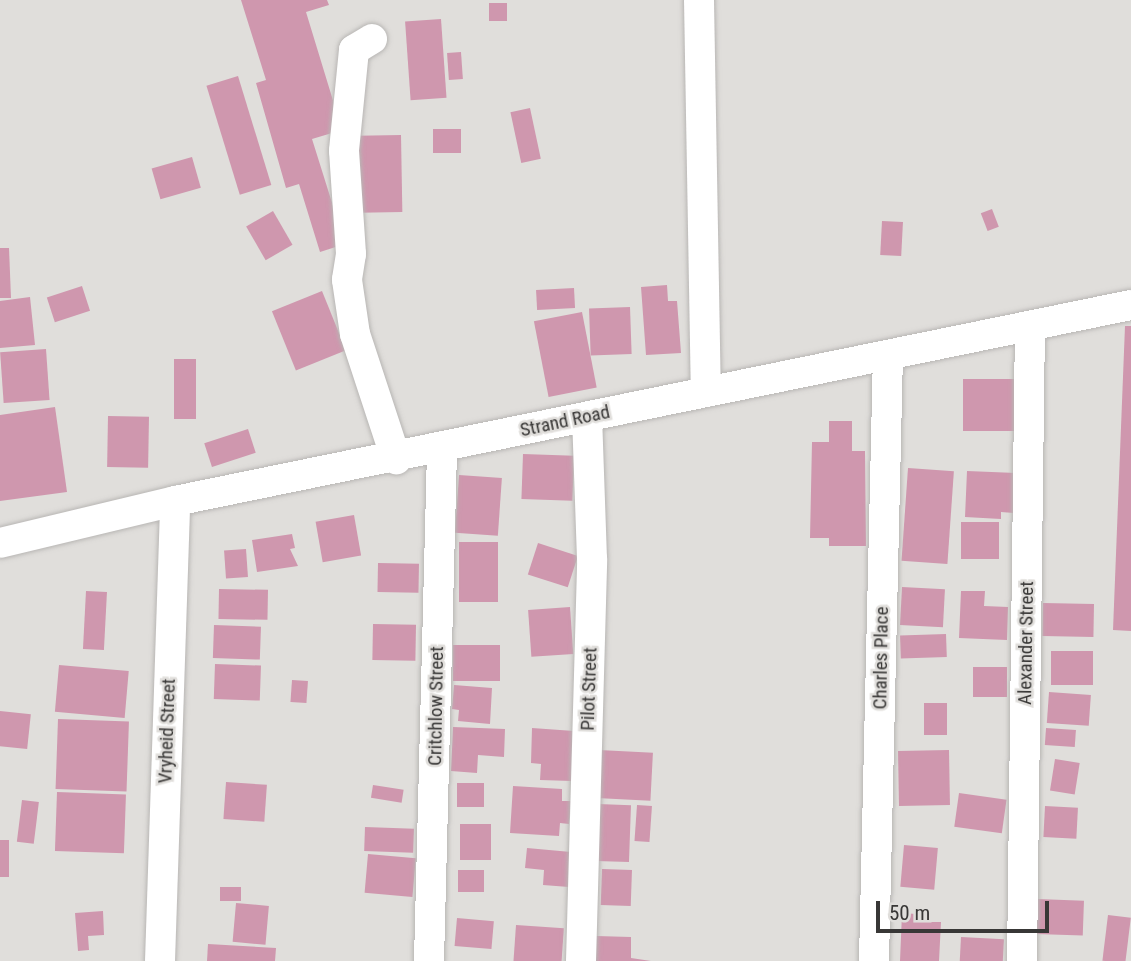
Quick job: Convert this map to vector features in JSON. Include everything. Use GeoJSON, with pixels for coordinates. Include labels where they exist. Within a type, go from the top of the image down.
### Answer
{"type":"FeatureCollection","features":[{"type":"Feature","properties":{"kind":"street"},"geometry":{"type":"LineString","coordinates":[[699,0],[706,392]]}},
{"type":"Feature","properties":{"kind":"street"},"geometry":{"type":"LineString","coordinates":[[372,39],[354,50],[344,151],[351,254],[347,279],[355,334],[396,459]]}},
{"type":"Feature","properties":{"kind":"street","name":"Strand Road"},"geometry":{"type":"LineString","coordinates":[[0,543],[175,501],[442,450],[587,416],[1131,305]]}},
{"type":"Feature","properties":{"kind":"street","name":"Alexander Street"},"geometry":{"type":"LineString","coordinates":[[1022,961],[1030,326]]}},
{"type":"Feature","properties":{"kind":"street","name":"Charles Place"},"geometry":{"type":"LineString","coordinates":[[874,961],[888,355]]}},
{"type":"Feature","properties":{"kind":"street","name":"Pilot Street"},"geometry":{"type":"LineString","coordinates":[[581,961],[592,559],[587,416]]}},
{"type":"Feature","properties":{"kind":"street","name":"Critchlow Street"},"geometry":{"type":"LineString","coordinates":[[429,961],[442,450]]}},
{"type":"Feature","properties":{"kind":"street","name":"Vryheid Street"},"geometry":{"type":"LineString","coordinates":[[160,961],[175,501]]}},
{"type":"Feature","properties":{"kind":"building"},"geometry":{"type":"Polygon","coordinates":[[[241,0],[327,0],[329,5],[306,12],[342,130],[312,139],[345,244],[320,252],[299,184],[286,188],[256,83],[266,80],[241,0]]]}},
{"type":"Feature","properties":{"kind":"building"},"geometry":{"type":"Polygon","coordinates":[[[489,3],[507,3],[507,21],[489,21],[489,3]]]}},
{"type":"Feature","properties":{"kind":"building"},"geometry":{"type":"Polygon","coordinates":[[[441,19],[447,98],[411,100],[405,22],[441,19]]]}},
{"type":"Feature","properties":{"kind":"building"},"geometry":{"type":"Polygon","coordinates":[[[461,52],[463,79],[449,80],[447,53],[461,52]]]}},
{"type":"Feature","properties":{"kind":"building"},"geometry":{"type":"Polygon","coordinates":[[[238,76],[271,185],[240,195],[206,86],[238,76]]]}},
{"type":"Feature","properties":{"kind":"building"},"geometry":{"type":"Polygon","coordinates":[[[530,108],[541,159],[521,163],[510,112],[530,108]]]}},
{"type":"Feature","properties":{"kind":"building"},"geometry":{"type":"Polygon","coordinates":[[[433,129],[461,129],[461,153],[433,153],[433,129]]]}},
{"type":"Feature","properties":{"kind":"building"},"geometry":{"type":"Polygon","coordinates":[[[401,135],[402,212],[359,213],[358,136],[401,135]]]}},
{"type":"Feature","properties":{"kind":"building"},"geometry":{"type":"Polygon","coordinates":[[[192,157],[201,188],[160,199],[152,169],[192,157]]]}},
{"type":"Feature","properties":{"kind":"building"},"geometry":{"type":"Polygon","coordinates":[[[992,209],[999,227],[988,231],[981,213],[992,209]]]}},
{"type":"Feature","properties":{"kind":"building"},"geometry":{"type":"Polygon","coordinates":[[[273,211],[292,245],[266,260],[246,226],[273,211]]]}},
{"type":"Feature","properties":{"kind":"building"},"geometry":{"type":"Polygon","coordinates":[[[882,221],[903,222],[901,256],[880,255],[882,221]]]}},
{"type":"Feature","properties":{"kind":"building"},"geometry":{"type":"Polygon","coordinates":[[[0,248],[9,248],[11,298],[0,298],[0,248]]]}},
{"type":"Feature","properties":{"kind":"building"},"geometry":{"type":"Polygon","coordinates":[[[667,285],[668,301],[677,301],[681,353],[646,355],[641,287],[667,285]]]}},
{"type":"Feature","properties":{"kind":"building"},"geometry":{"type":"Polygon","coordinates":[[[82,286],[90,311],[55,322],[47,297],[82,286]]]}},
{"type":"Feature","properties":{"kind":"building"},"geometry":{"type":"Polygon","coordinates":[[[574,288],[575,308],[537,310],[536,290],[574,288]]]}},
{"type":"Feature","properties":{"kind":"building"},"geometry":{"type":"Polygon","coordinates":[[[322,291],[346,350],[296,371],[272,311],[322,291]]]}},
{"type":"Feature","properties":{"kind":"building"},"geometry":{"type":"Polygon","coordinates":[[[30,297],[35,345],[0,348],[0,301],[30,297]]]}},
{"type":"Feature","properties":{"kind":"building"},"geometry":{"type":"Polygon","coordinates":[[[630,307],[632,354],[591,355],[589,308],[630,307]]]}},
{"type":"Feature","properties":{"kind":"building"},"geometry":{"type":"Polygon","coordinates":[[[582,312],[597,388],[549,397],[534,321],[582,312]]]}},
{"type":"Feature","properties":{"kind":"building"},"geometry":{"type":"Polygon","coordinates":[[[1125,326],[1131,326],[1131,631],[1113,630],[1125,326]]]}},
{"type":"Feature","properties":{"kind":"building"},"geometry":{"type":"Polygon","coordinates":[[[46,349],[50,400],[4,403],[0,352],[46,349]]]}},
{"type":"Feature","properties":{"kind":"building"},"geometry":{"type":"Polygon","coordinates":[[[174,359],[196,359],[196,419],[174,419],[174,359]]]}},
{"type":"Feature","properties":{"kind":"building"},"geometry":{"type":"Polygon","coordinates":[[[963,379],[1017,379],[1017,431],[963,431],[963,379]]]}},
{"type":"Feature","properties":{"kind":"building"},"geometry":{"type":"Polygon","coordinates":[[[55,407],[67,492],[0,501],[0,415],[55,407]]]}},
{"type":"Feature","properties":{"kind":"building"},"geometry":{"type":"Polygon","coordinates":[[[108,416],[149,417],[148,468],[107,467],[108,416]]]}},
{"type":"Feature","properties":{"kind":"building"},"geometry":{"type":"Polygon","coordinates":[[[829,421],[852,421],[852,451],[865,451],[866,546],[829,546],[829,538],[810,538],[812,442],[829,442],[829,421]]]}},
{"type":"Feature","properties":{"kind":"building"},"geometry":{"type":"Polygon","coordinates":[[[248,429],[256,453],[212,467],[204,443],[248,429]]]}},
{"type":"Feature","properties":{"kind":"building"},"geometry":{"type":"Polygon","coordinates":[[[523,454],[574,456],[572,501],[521,499],[523,454]]]}},
{"type":"Feature","properties":{"kind":"building"},"geometry":{"type":"Polygon","coordinates":[[[908,468],[954,471],[947,564],[902,561],[908,468]]]}},
{"type":"Feature","properties":{"kind":"building"},"geometry":{"type":"Polygon","coordinates":[[[967,471],[1016,473],[1014,513],[1001,512],[1001,519],[965,517],[967,471]]]}},
{"type":"Feature","properties":{"kind":"building"},"geometry":{"type":"Polygon","coordinates":[[[459,475],[502,478],[498,536],[455,533],[459,475]]]}},
{"type":"Feature","properties":{"kind":"building"},"geometry":{"type":"Polygon","coordinates":[[[354,515],[361,555],[323,562],[316,522],[354,515]]]}},
{"type":"Feature","properties":{"kind":"building"},"geometry":{"type":"Polygon","coordinates":[[[961,522],[999,522],[999,559],[961,559],[961,522]]]}},
{"type":"Feature","properties":{"kind":"building"},"geometry":{"type":"Polygon","coordinates":[[[292,534],[295,548],[290,549],[298,566],[257,572],[252,540],[292,534]]]}},
{"type":"Feature","properties":{"kind":"building"},"geometry":{"type":"Polygon","coordinates":[[[459,542],[498,542],[498,602],[459,602],[459,542]]]}},
{"type":"Feature","properties":{"kind":"building"},"geometry":{"type":"Polygon","coordinates":[[[538,543],[578,556],[568,587],[528,574],[538,543]]]}},
{"type":"Feature","properties":{"kind":"building"},"geometry":{"type":"Polygon","coordinates":[[[246,549],[248,577],[226,578],[224,551],[246,549]]]}},
{"type":"Feature","properties":{"kind":"building"},"geometry":{"type":"Polygon","coordinates":[[[378,563],[419,564],[418,593],[377,592],[378,563]]]}},
{"type":"Feature","properties":{"kind":"building"},"geometry":{"type":"Polygon","coordinates":[[[902,587],[945,589],[943,627],[900,625],[902,587]]]}},
{"type":"Feature","properties":{"kind":"building"},"geometry":{"type":"Polygon","coordinates":[[[219,589],[268,590],[267,620],[218,619],[219,589]]]}},
{"type":"Feature","properties":{"kind":"building"},"geometry":{"type":"Polygon","coordinates":[[[86,591],[107,592],[104,650],[83,649],[86,591]]]}},
{"type":"Feature","properties":{"kind":"building"},"geometry":{"type":"Polygon","coordinates":[[[961,591],[985,591],[984,606],[1008,607],[1007,640],[959,638],[961,591]]]}},
{"type":"Feature","properties":{"kind":"building"},"geometry":{"type":"Polygon","coordinates":[[[1043,603],[1094,604],[1093,637],[1042,636],[1043,603]]]}},
{"type":"Feature","properties":{"kind":"building"},"geometry":{"type":"Polygon","coordinates":[[[570,607],[573,654],[531,657],[528,610],[570,607]]]}},
{"type":"Feature","properties":{"kind":"building"},"geometry":{"type":"Polygon","coordinates":[[[373,624],[416,625],[415,661],[372,660],[373,624]]]}},
{"type":"Feature","properties":{"kind":"building"},"geometry":{"type":"Polygon","coordinates":[[[214,625],[261,627],[260,660],[213,658],[214,625]]]}},
{"type":"Feature","properties":{"kind":"building"},"geometry":{"type":"Polygon","coordinates":[[[946,634],[947,657],[901,659],[900,636],[946,634]]]}},
{"type":"Feature","properties":{"kind":"building"},"geometry":{"type":"Polygon","coordinates":[[[453,645],[500,645],[500,681],[453,681],[453,645]]]}},
{"type":"Feature","properties":{"kind":"building"},"geometry":{"type":"Polygon","coordinates":[[[1051,651],[1093,651],[1093,685],[1051,685],[1051,651]]]}},
{"type":"Feature","properties":{"kind":"building"},"geometry":{"type":"Polygon","coordinates":[[[215,664],[261,666],[260,701],[214,699],[215,664]]]}},
{"type":"Feature","properties":{"kind":"building"},"geometry":{"type":"Polygon","coordinates":[[[59,665],[129,671],[125,718],[55,712],[59,665]]]}},
{"type":"Feature","properties":{"kind":"building"},"geometry":{"type":"Polygon","coordinates":[[[973,667],[1007,667],[1007,697],[973,697],[973,667]]]}},
{"type":"Feature","properties":{"kind":"building"},"geometry":{"type":"Polygon","coordinates":[[[292,680],[308,681],[306,703],[290,702],[292,680]]]}},
{"type":"Feature","properties":{"kind":"building"},"geometry":{"type":"Polygon","coordinates":[[[454,685],[492,688],[490,724],[458,721],[459,710],[452,709],[454,685]]]}},
{"type":"Feature","properties":{"kind":"building"},"geometry":{"type":"Polygon","coordinates":[[[1049,692],[1091,695],[1089,726],[1047,723],[1049,692]]]}},
{"type":"Feature","properties":{"kind":"building"},"geometry":{"type":"Polygon","coordinates":[[[924,703],[947,703],[947,735],[924,735],[924,703]]]}},
{"type":"Feature","properties":{"kind":"building"},"geometry":{"type":"Polygon","coordinates":[[[0,711],[31,714],[27,749],[0,746],[0,711]]]}},
{"type":"Feature","properties":{"kind":"building"},"geometry":{"type":"Polygon","coordinates":[[[58,719],[129,721],[127,791],[56,789],[58,719]]]}},
{"type":"Feature","properties":{"kind":"building"},"geometry":{"type":"Polygon","coordinates":[[[453,727],[505,729],[504,757],[478,755],[477,773],[451,771],[453,727]]]}},
{"type":"Feature","properties":{"kind":"building"},"geometry":{"type":"Polygon","coordinates":[[[532,728],[574,731],[572,781],[540,780],[541,764],[531,763],[532,728]]]}},
{"type":"Feature","properties":{"kind":"building"},"geometry":{"type":"Polygon","coordinates":[[[1046,728],[1076,730],[1075,747],[1045,745],[1046,728]]]}},
{"type":"Feature","properties":{"kind":"building"},"geometry":{"type":"Polygon","coordinates":[[[599,750],[653,753],[650,801],[596,798],[599,750]]]}},
{"type":"Feature","properties":{"kind":"building"},"geometry":{"type":"Polygon","coordinates":[[[949,750],[950,805],[899,806],[898,751],[949,750]]]}},
{"type":"Feature","properties":{"kind":"building"},"geometry":{"type":"Polygon","coordinates":[[[1055,759],[1080,763],[1075,795],[1050,791],[1055,759]]]}},
{"type":"Feature","properties":{"kind":"building"},"geometry":{"type":"Polygon","coordinates":[[[226,782],[267,785],[264,822],[223,819],[226,782]]]}},
{"type":"Feature","properties":{"kind":"building"},"geometry":{"type":"Polygon","coordinates":[[[457,783],[484,783],[484,807],[457,807],[457,783]]]}},
{"type":"Feature","properties":{"kind":"building"},"geometry":{"type":"Polygon","coordinates":[[[373,785],[404,790],[402,803],[371,798],[373,785]]]}},
{"type":"Feature","properties":{"kind":"building"},"geometry":{"type":"Polygon","coordinates":[[[513,786],[562,789],[562,801],[571,801],[569,824],[560,823],[559,836],[510,833],[513,786]]]}},
{"type":"Feature","properties":{"kind":"building"},"geometry":{"type":"Polygon","coordinates":[[[57,792],[126,794],[124,853],[55,851],[57,792]]]}},
{"type":"Feature","properties":{"kind":"building"},"geometry":{"type":"Polygon","coordinates":[[[959,793],[1007,800],[1002,833],[954,827],[959,793]]]}},
{"type":"Feature","properties":{"kind":"building"},"geometry":{"type":"Polygon","coordinates":[[[22,800],[39,802],[34,844],[17,842],[22,800]]]}},
{"type":"Feature","properties":{"kind":"building"},"geometry":{"type":"Polygon","coordinates":[[[598,804],[631,805],[629,862],[596,861],[598,804]]]}},
{"type":"Feature","properties":{"kind":"building"},"geometry":{"type":"Polygon","coordinates":[[[637,805],[652,806],[649,842],[634,841],[637,805]]]}},
{"type":"Feature","properties":{"kind":"building"},"geometry":{"type":"Polygon","coordinates":[[[1045,806],[1078,808],[1076,839],[1043,837],[1045,806]]]}},
{"type":"Feature","properties":{"kind":"building"},"geometry":{"type":"Polygon","coordinates":[[[460,824],[491,824],[491,860],[460,860],[460,824]]]}},
{"type":"Feature","properties":{"kind":"building"},"geometry":{"type":"Polygon","coordinates":[[[365,827],[414,829],[413,853],[364,851],[365,827]]]}},
{"type":"Feature","properties":{"kind":"building"},"geometry":{"type":"Polygon","coordinates":[[[0,840],[9,840],[9,877],[0,877],[0,840]]]}},
{"type":"Feature","properties":{"kind":"building"},"geometry":{"type":"Polygon","coordinates":[[[904,845],[938,848],[934,890],[900,887],[904,845]]]}},
{"type":"Feature","properties":{"kind":"building"},"geometry":{"type":"Polygon","coordinates":[[[527,848],[571,852],[569,887],[543,885],[544,870],[525,868],[527,848]]]}},
{"type":"Feature","properties":{"kind":"building"},"geometry":{"type":"Polygon","coordinates":[[[368,854],[416,858],[412,897],[365,893],[368,854]]]}},
{"type":"Feature","properties":{"kind":"building"},"geometry":{"type":"Polygon","coordinates":[[[602,869],[632,870],[631,906],[601,905],[602,869]]]}},
{"type":"Feature","properties":{"kind":"building"},"geometry":{"type":"Polygon","coordinates":[[[458,870],[484,870],[484,892],[458,892],[458,870]]]}},
{"type":"Feature","properties":{"kind":"building"},"geometry":{"type":"Polygon","coordinates":[[[220,887],[241,887],[241,901],[220,901],[220,887]]]}},
{"type":"Feature","properties":{"kind":"building"},"geometry":{"type":"Polygon","coordinates":[[[1037,899],[1084,901],[1083,936],[1036,934],[1037,899]]]}},
{"type":"Feature","properties":{"kind":"building"},"geometry":{"type":"Polygon","coordinates":[[[236,903],[269,906],[265,945],[233,942],[236,903]]]}},
{"type":"Feature","properties":{"kind":"building"},"geometry":{"type":"Polygon","coordinates":[[[103,911],[104,935],[88,936],[89,950],[78,951],[75,913],[103,911]]]}},
{"type":"Feature","properties":{"kind":"building"},"geometry":{"type":"Polygon","coordinates":[[[902,913],[931,915],[931,922],[941,922],[939,961],[900,961],[902,913]]]}},
{"type":"Feature","properties":{"kind":"building"},"geometry":{"type":"Polygon","coordinates":[[[1108,915],[1131,918],[1126,961],[1102,961],[1108,915]]]}},
{"type":"Feature","properties":{"kind":"building"},"geometry":{"type":"Polygon","coordinates":[[[457,918],[494,921],[491,949],[455,946],[457,918]]]}},
{"type":"Feature","properties":{"kind":"building"},"geometry":{"type":"Polygon","coordinates":[[[516,925],[564,928],[562,961],[513,961],[516,925]]]}},
{"type":"Feature","properties":{"kind":"building"},"geometry":{"type":"Polygon","coordinates":[[[596,936],[631,937],[631,958],[651,961],[595,961],[596,936]]]}},
{"type":"Feature","properties":{"kind":"building"},"geometry":{"type":"Polygon","coordinates":[[[961,937],[1004,939],[1003,961],[960,961],[961,937]]]}},
{"type":"Feature","properties":{"kind":"building"},"geometry":{"type":"Polygon","coordinates":[[[208,944],[276,948],[275,961],[207,961],[208,944]]]}}]}
